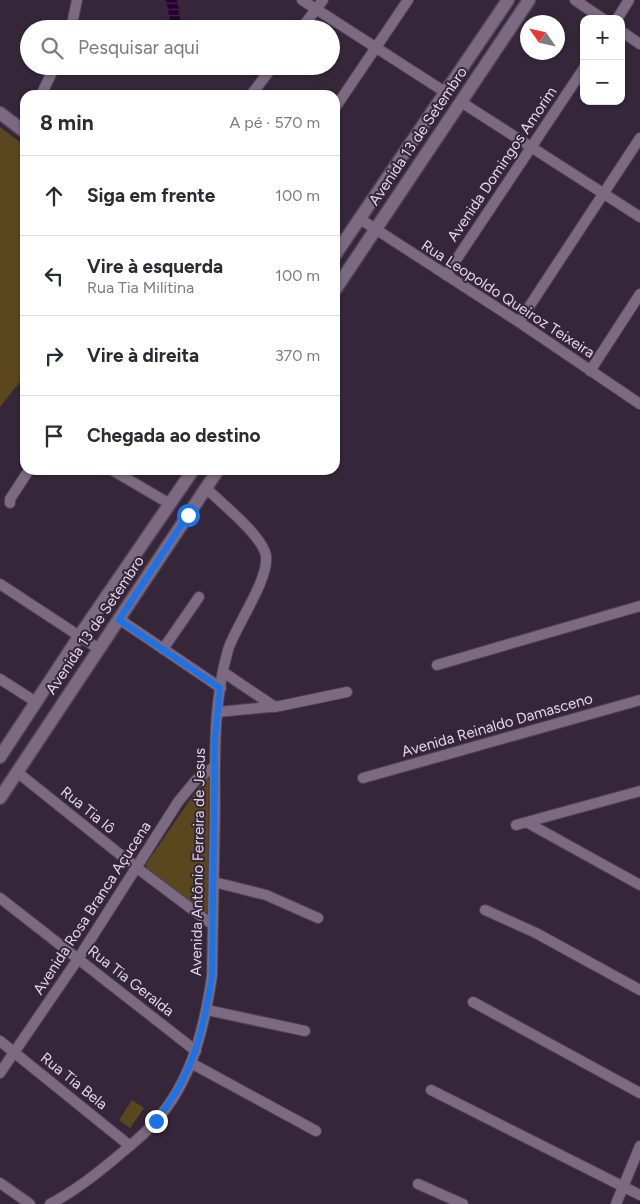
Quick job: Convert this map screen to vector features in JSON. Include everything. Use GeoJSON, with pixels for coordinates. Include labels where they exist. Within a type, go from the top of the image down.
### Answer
{"type":"FeatureCollection","features":[{"type":"Feature","properties":{"kind":"street"},"geometry":{"type":"LineString","coordinates":[[73,20],[77,0]]}},
{"type":"Feature","properties":{"kind":"street"},"geometry":{"type":"LineString","coordinates":[[302,0],[333,20]]}},
{"type":"Feature","properties":{"kind":"street"},"geometry":{"type":"LineString","coordinates":[[309,20],[323,0]]}},
{"type":"Feature","properties":{"kind":"street"},"geometry":{"type":"LineString","coordinates":[[340,100],[408,0]]}},
{"type":"Feature","properties":{"kind":"street","name":"Avenida 13 de Setembro"},"geometry":{"type":"LineString","coordinates":[[340,248],[508,0]]}},
{"type":"Feature","properties":{"kind":"street","name":"Avenida 13 de Setembro"},"geometry":{"type":"LineString","coordinates":[[340,282],[529,0]]}},
{"type":"Feature","properties":{"kind":"street"},"geometry":{"type":"LineString","coordinates":[[575,0],[597,15]]}},
{"type":"Feature","properties":{"kind":"street"},"geometry":{"type":"LineString","coordinates":[[619,15],[628,0]]}},
{"type":"Feature","properties":{"kind":"street"},"geometry":{"type":"LineString","coordinates":[[340,24],[445,92]]}},
{"type":"Feature","properties":{"kind":"street"},"geometry":{"type":"LineString","coordinates":[[625,34],[640,44]]}},
{"type":"Feature","properties":{"kind":"street","name":"Avenida Domingos Amorim"},"geometry":{"type":"LineString","coordinates":[[446,275],[580,74]]}},
{"type":"Feature","properties":{"kind":"street"},"geometry":{"type":"LineString","coordinates":[[43,90],[51,75]]}},
{"type":"Feature","properties":{"kind":"street"},"geometry":{"type":"LineString","coordinates":[[255,90],[266,75]]}},
{"type":"Feature","properties":{"kind":"street"},"geometry":{"type":"LineString","coordinates":[[461,102],[640,217]]}},
{"type":"Feature","properties":{"kind":"street"},"geometry":{"type":"LineString","coordinates":[[0,112],[20,126]]}},
{"type":"Feature","properties":{"kind":"street"},"geometry":{"type":"LineString","coordinates":[[519,322],[640,138]]}},
{"type":"Feature","properties":{"kind":"street","name":"Rua Leopoldo Queiroz Teixeira"},"geometry":{"type":"LineString","coordinates":[[360,219],[519,322],[640,404]]}},
{"type":"Feature","properties":{"kind":"street"},"geometry":{"type":"LineString","coordinates":[[590,371],[640,294]]}},
{"type":"Feature","properties":{"kind":"street"},"geometry":{"type":"LineString","coordinates":[[10,503],[10,499],[26,475]]}},
{"type":"Feature","properties":{"kind":"street"},"geometry":{"type":"LineString","coordinates":[[121,475],[170,504]]}},
{"type":"Feature","properties":{"kind":"street","name":"Avenida 13 de Setembro"},"geometry":{"type":"LineString","coordinates":[[0,757],[80,635],[190,475]]}},
{"type":"Feature","properties":{"kind":"street","name":"Avenida 13 de Setembro"},"geometry":{"type":"LineString","coordinates":[[0,798],[215,475]]}},
{"type":"Feature","properties":{"kind":"street","name":"Avenida Antônio Ferreira de Jesus"},"geometry":{"type":"LineString","coordinates":[[50,1204],[89,1178],[130,1146],[156,1121],[179,1090],[196,1050],[207,1010],[212,976],[215,766],[220,688],[228,650],[262,578],[266,555],[264,548],[246,526],[206,488]]}},
{"type":"Feature","properties":{"kind":"street"},"geometry":{"type":"LineString","coordinates":[[0,584],[99,649]]}},
{"type":"Feature","properties":{"kind":"street"},"geometry":{"type":"LineString","coordinates":[[163,649],[199,597]]}},
{"type":"Feature","properties":{"kind":"street"},"geometry":{"type":"LineString","coordinates":[[437,665],[640,606]]}},
{"type":"Feature","properties":{"kind":"street"},"geometry":{"type":"LineString","coordinates":[[119,620],[220,688]]}},
{"type":"Feature","properties":{"kind":"street"},"geometry":{"type":"LineString","coordinates":[[223,672],[275,707]]}},
{"type":"Feature","properties":{"kind":"street"},"geometry":{"type":"LineString","coordinates":[[0,679],[36,702]]}},
{"type":"Feature","properties":{"kind":"street"},"geometry":{"type":"LineString","coordinates":[[218,712],[275,707],[347,692]]}},
{"type":"Feature","properties":{"kind":"street","name":"Avenida Reinaldo Damasceno"},"geometry":{"type":"LineString","coordinates":[[363,778],[640,700]]}},
{"type":"Feature","properties":{"kind":"street","name":"Avenida Rosa Branca Açucena"},"geometry":{"type":"LineString","coordinates":[[0,1073],[78,959],[188,790],[196,780],[215,766]]}},
{"type":"Feature","properties":{"kind":"street","name":"Rua Tia Iô"},"geometry":{"type":"LineString","coordinates":[[17,772],[137,868],[213,925]]}},
{"type":"Feature","properties":{"kind":"street"},"geometry":{"type":"LineString","coordinates":[[516,825],[640,791]]}},
{"type":"Feature","properties":{"kind":"street"},"geometry":{"type":"LineString","coordinates":[[528,823],[640,885]]}},
{"type":"Feature","properties":{"kind":"street"},"geometry":{"type":"LineString","coordinates":[[214,882],[266,895],[318,918]]}},
{"type":"Feature","properties":{"kind":"street","name":"Rua Tia Geralda"},"geometry":{"type":"LineString","coordinates":[[0,898],[196,1050]]}},
{"type":"Feature","properties":{"kind":"street"},"geometry":{"type":"LineString","coordinates":[[485,910],[536,934],[640,990]]}},
{"type":"Feature","properties":{"kind":"street"},"geometry":{"type":"LineString","coordinates":[[473,1002],[640,1094]]}},
{"type":"Feature","properties":{"kind":"street"},"geometry":{"type":"LineString","coordinates":[[207,1010],[305,1031]]}},
{"type":"Feature","properties":{"kind":"street","name":"Rua Tia Bela"},"geometry":{"type":"LineString","coordinates":[[0,1041],[130,1146]]}},
{"type":"Feature","properties":{"kind":"street"},"geometry":{"type":"LineString","coordinates":[[191,1063],[316,1131]]}},
{"type":"Feature","properties":{"kind":"street"},"geometry":{"type":"LineString","coordinates":[[431,1090],[640,1195]]}},
{"type":"Feature","properties":{"kind":"street"},"geometry":{"type":"LineString","coordinates":[[616,1204],[640,1146]]}},
{"type":"Feature","properties":{"kind":"street"},"geometry":{"type":"LineString","coordinates":[[0,1183],[30,1204]]}},
{"type":"Feature","properties":{"kind":"street"},"geometry":{"type":"LineString","coordinates":[[418,1184],[463,1204]]}},
{"type":"Feature","properties":{"kind":"shaded area"},"geometry":{"type":"Polygon","coordinates":[[[166,0],[177,0],[180,20],[170,20],[166,0]]]}},
{"type":"Feature","properties":{"kind":"shaded area"},"geometry":{"type":"Polygon","coordinates":[[[0,127],[20,142],[20,381],[0,407],[0,127]]]}},
{"type":"Feature","properties":{"kind":"shaded area"},"geometry":{"type":"Polygon","coordinates":[[[205,778],[209,779],[208,911],[205,913],[147,869],[146,864],[205,778]]]}},
{"type":"Feature","properties":{"kind":"shaded area"},"geometry":{"type":"Polygon","coordinates":[[[132,1100],[144,1108],[130,1128],[119,1120],[132,1100]]]}},
{"type":"Feature","properties":{"kind":"route"},"geometry":{"type":"LineString","coordinates":[[156,1121],[179,1090],[200,1038],[207,1010],[212,976],[215,738],[220,688],[119,620],[188,515]]}}]}
